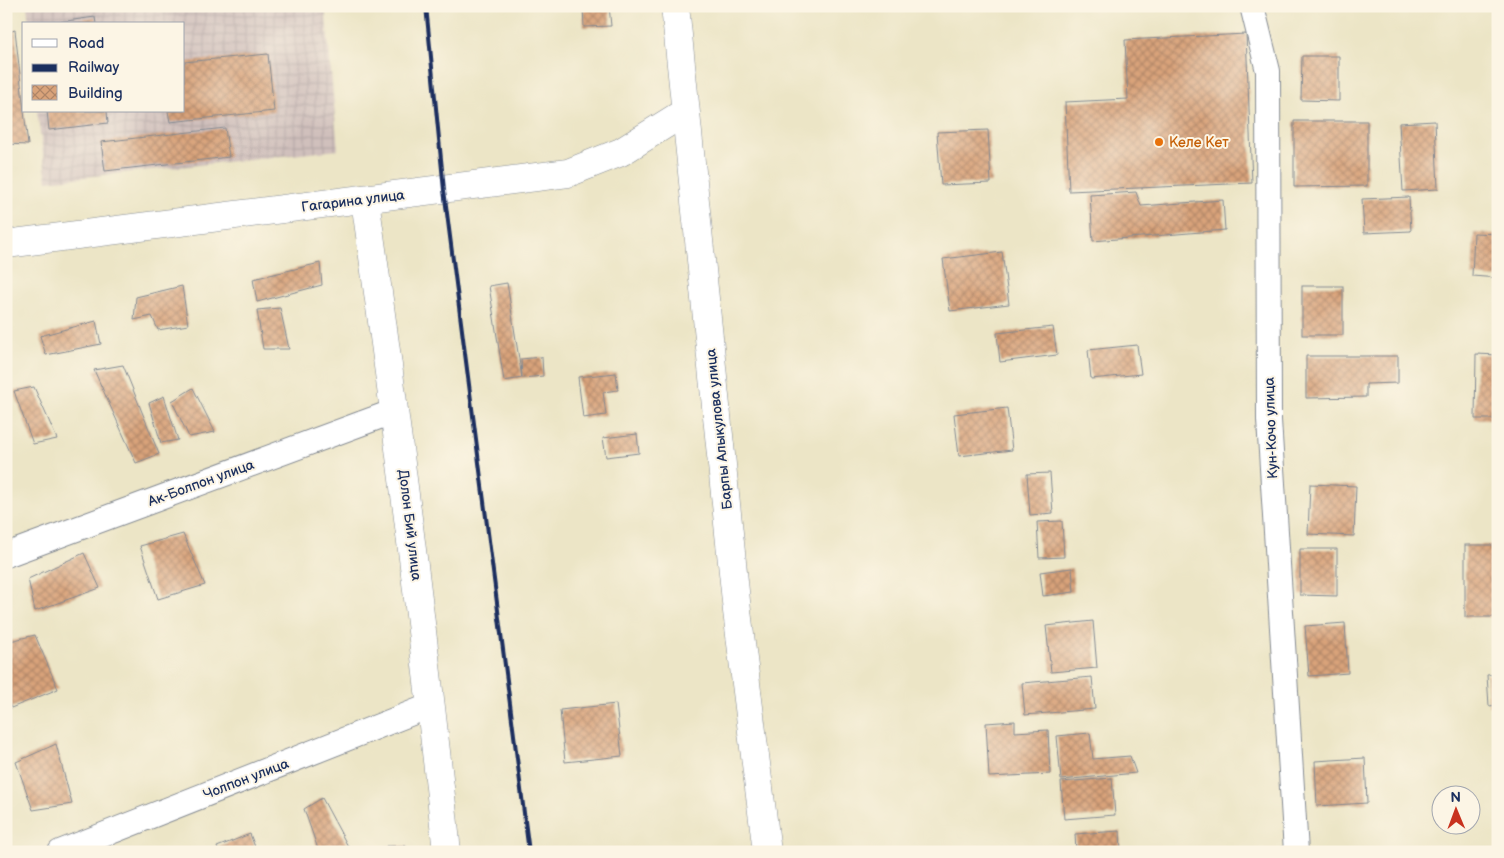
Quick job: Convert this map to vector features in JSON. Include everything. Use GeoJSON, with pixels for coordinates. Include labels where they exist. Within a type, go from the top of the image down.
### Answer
{"type":"FeatureCollection","features":[{"type":"Feature","properties":{"kind":"main road","name":"Барпы Алыкулова улица"},"geometry":{"type":"LineString","coordinates":[[675,6],[738,611],[767,852]]}},
{"type":"Feature","properties":{"kind":"main road","name":"Гагарина улица"},"geometry":{"type":"LineString","coordinates":[[6,244],[568,173],[621,152],[686,112]]}},
{"type":"Feature","properties":{"kind":"main road","name":"Долон Бий улица"},"geometry":{"type":"LineString","coordinates":[[365,200],[395,411],[432,705],[447,852]]}},
{"type":"Feature","properties":{"kind":"street","name":"Кун-Кочо улица"},"geometry":{"type":"LineString","coordinates":[[1252,6],[1268,71],[1269,420],[1296,852]]}},
{"type":"Feature","properties":{"kind":"street","name":"Ак-Болпон улица"},"geometry":{"type":"LineString","coordinates":[[6,555],[395,411]]}},
{"type":"Feature","properties":{"kind":"street","name":"Чолпон улица"},"geometry":{"type":"LineString","coordinates":[[60,852],[432,705]]}},
{"type":"Feature","properties":{"kind":"shaded area"},"geometry":{"type":"Polygon","coordinates":[[[27,6],[325,6],[338,150],[47,181],[37,112],[185,112],[185,22],[29,22],[27,6]]]}},
{"type":"Feature","properties":{"kind":"building"},"geometry":{"type":"Polygon","coordinates":[[[583,6],[609,6],[611,26],[584,27],[583,6]]]}},
{"type":"Feature","properties":{"kind":"building"},"geometry":{"type":"Polygon","coordinates":[[[95,17],[96,22],[59,22],[95,17]]]}},
{"type":"Feature","properties":{"kind":"building"},"geometry":{"type":"Polygon","coordinates":[[[15,30],[22,92],[22,112],[24,112],[28,145],[6,144],[6,33],[15,30]]]}},
{"type":"Feature","properties":{"kind":"building","name":"Келе Кет"},"geometry":{"type":"Polygon","coordinates":[[[1246,34],[1252,183],[1069,191],[1065,102],[1128,99],[1125,40],[1246,34]]]}},
{"type":"Feature","properties":{"kind":"building"},"geometry":{"type":"Polygon","coordinates":[[[268,54],[274,111],[170,122],[168,112],[185,112],[185,62],[268,54]]]}},
{"type":"Feature","properties":{"kind":"building"},"geometry":{"type":"Polygon","coordinates":[[[1302,56],[1339,56],[1339,101],[1301,100],[1302,56]]]}},
{"type":"Feature","properties":{"kind":"building"},"geometry":{"type":"Polygon","coordinates":[[[47,112],[107,112],[108,123],[49,130],[47,112]]]}},
{"type":"Feature","properties":{"kind":"building"},"geometry":{"type":"Polygon","coordinates":[[[1294,121],[1367,121],[1367,186],[1294,187],[1294,121]]]}},
{"type":"Feature","properties":{"kind":"building"},"geometry":{"type":"Polygon","coordinates":[[[1435,121],[1438,189],[1403,191],[1399,123],[1435,121]]]}},
{"type":"Feature","properties":{"kind":"building"},"geometry":{"type":"Polygon","coordinates":[[[225,128],[229,157],[105,171],[101,142],[225,128]]]}},
{"type":"Feature","properties":{"kind":"building"},"geometry":{"type":"Polygon","coordinates":[[[988,130],[991,183],[941,185],[937,132],[988,130]]]}},
{"type":"Feature","properties":{"kind":"building"},"geometry":{"type":"Polygon","coordinates":[[[1136,192],[1141,206],[1223,200],[1225,230],[1093,241],[1090,195],[1136,192]]]}},
{"type":"Feature","properties":{"kind":"building"},"geometry":{"type":"Polygon","coordinates":[[[1409,197],[1411,231],[1364,233],[1362,199],[1409,197]]]}},
{"type":"Feature","properties":{"kind":"building"},"geometry":{"type":"Polygon","coordinates":[[[1474,233],[1498,234],[1498,278],[1472,276],[1474,233]]]}},
{"type":"Feature","properties":{"kind":"building"},"geometry":{"type":"Polygon","coordinates":[[[1002,252],[1009,304],[950,311],[943,259],[1002,252]]]}},
{"type":"Feature","properties":{"kind":"building"},"geometry":{"type":"Polygon","coordinates":[[[320,263],[322,285],[257,302],[253,279],[320,263]]]}},
{"type":"Feature","properties":{"kind":"building"},"geometry":{"type":"Polygon","coordinates":[[[507,283],[522,378],[504,381],[489,286],[507,283]]]}},
{"type":"Feature","properties":{"kind":"building"},"geometry":{"type":"Polygon","coordinates":[[[182,286],[188,325],[158,330],[152,316],[134,320],[136,297],[182,286]]]}},
{"type":"Feature","properties":{"kind":"building"},"geometry":{"type":"Polygon","coordinates":[[[1302,286],[1343,286],[1343,335],[1302,335],[1302,286]]]}},
{"type":"Feature","properties":{"kind":"building"},"geometry":{"type":"Polygon","coordinates":[[[280,308],[289,349],[263,349],[257,310],[280,308]]]}},
{"type":"Feature","properties":{"kind":"building"},"geometry":{"type":"Polygon","coordinates":[[[96,321],[101,344],[46,355],[40,336],[96,321]]]}},
{"type":"Feature","properties":{"kind":"building"},"geometry":{"type":"Polygon","coordinates":[[[1053,327],[1057,355],[1000,362],[997,333],[1053,327]]]}},
{"type":"Feature","properties":{"kind":"building"},"geometry":{"type":"Polygon","coordinates":[[[1137,345],[1141,374],[1091,379],[1088,350],[1137,345]]]}},
{"type":"Feature","properties":{"kind":"building"},"geometry":{"type":"Polygon","coordinates":[[[1476,354],[1498,355],[1498,419],[1475,419],[1476,354]]]}},
{"type":"Feature","properties":{"kind":"building"},"geometry":{"type":"Polygon","coordinates":[[[1306,356],[1398,356],[1398,383],[1366,384],[1366,397],[1306,398],[1306,356]]]}},
{"type":"Feature","properties":{"kind":"building"},"geometry":{"type":"Polygon","coordinates":[[[542,357],[543,376],[522,378],[521,359],[542,357]]]}},
{"type":"Feature","properties":{"kind":"building"},"geometry":{"type":"Polygon","coordinates":[[[123,365],[159,454],[136,463],[94,370],[123,365]]]}},
{"type":"Feature","properties":{"kind":"building"},"geometry":{"type":"Polygon","coordinates":[[[616,373],[618,390],[603,392],[606,415],[583,418],[578,377],[616,373]]]}},
{"type":"Feature","properties":{"kind":"building"},"geometry":{"type":"Polygon","coordinates":[[[34,387],[57,439],[33,444],[14,391],[34,387]]]}},
{"type":"Feature","properties":{"kind":"building"},"geometry":{"type":"Polygon","coordinates":[[[193,388],[215,432],[189,437],[172,401],[193,388]]]}},
{"type":"Feature","properties":{"kind":"building"},"geometry":{"type":"Polygon","coordinates":[[[164,396],[178,440],[161,443],[149,403],[164,396]]]}},
{"type":"Feature","properties":{"kind":"building"},"geometry":{"type":"Polygon","coordinates":[[[1007,408],[1012,450],[959,456],[954,414],[1007,408]]]}},
{"type":"Feature","properties":{"kind":"building"},"geometry":{"type":"Polygon","coordinates":[[[637,434],[639,453],[606,457],[603,438],[637,434]]]}},
{"type":"Feature","properties":{"kind":"building"},"geometry":{"type":"Polygon","coordinates":[[[1050,473],[1053,513],[1030,515],[1027,474],[1050,473]]]}},
{"type":"Feature","properties":{"kind":"building"},"geometry":{"type":"Polygon","coordinates":[[[1310,484],[1356,486],[1354,536],[1308,534],[1310,484]]]}},
{"type":"Feature","properties":{"kind":"building"},"geometry":{"type":"Polygon","coordinates":[[[1062,521],[1064,557],[1039,558],[1037,522],[1062,521]]]}},
{"type":"Feature","properties":{"kind":"building"},"geometry":{"type":"Polygon","coordinates":[[[183,534],[205,585],[158,599],[140,546],[183,534]]]}},
{"type":"Feature","properties":{"kind":"building"},"geometry":{"type":"Polygon","coordinates":[[[1465,545],[1498,545],[1498,617],[1465,617],[1465,545]]]}},
{"type":"Feature","properties":{"kind":"building"},"geometry":{"type":"Polygon","coordinates":[[[1300,549],[1337,549],[1337,596],[1300,595],[1300,549]]]}},
{"type":"Feature","properties":{"kind":"building"},"geometry":{"type":"Polygon","coordinates":[[[84,553],[100,588],[35,611],[28,579],[84,553]]]}},
{"type":"Feature","properties":{"kind":"building"},"geometry":{"type":"Polygon","coordinates":[[[1072,568],[1074,592],[1043,596],[1040,572],[1072,568]]]}},
{"type":"Feature","properties":{"kind":"building"},"geometry":{"type":"Polygon","coordinates":[[[1093,621],[1097,668],[1051,672],[1046,626],[1093,621]]]}},
{"type":"Feature","properties":{"kind":"building"},"geometry":{"type":"Polygon","coordinates":[[[1345,623],[1348,673],[1309,676],[1305,626],[1345,623]]]}},
{"type":"Feature","properties":{"kind":"building"},"geometry":{"type":"Polygon","coordinates":[[[35,635],[58,689],[11,708],[6,698],[6,642],[35,635]]]}},
{"type":"Feature","properties":{"kind":"building"},"geometry":{"type":"Polygon","coordinates":[[[1498,674],[1498,705],[1489,706],[1487,675],[1498,674]]]}},
{"type":"Feature","properties":{"kind":"building"},"geometry":{"type":"Polygon","coordinates":[[[1092,677],[1095,709],[1025,715],[1022,683],[1092,677]]]}},
{"type":"Feature","properties":{"kind":"building"},"geometry":{"type":"Polygon","coordinates":[[[616,704],[622,756],[565,762],[560,710],[616,704]]]}},
{"type":"Feature","properties":{"kind":"building"},"geometry":{"type":"Polygon","coordinates":[[[1015,721],[1015,732],[1048,730],[1050,774],[989,777],[986,723],[1015,721]]]}},
{"type":"Feature","properties":{"kind":"building"},"geometry":{"type":"Polygon","coordinates":[[[1090,733],[1093,759],[1130,756],[1136,773],[1061,780],[1057,736],[1090,733]]]}},
{"type":"Feature","properties":{"kind":"building"},"geometry":{"type":"Polygon","coordinates":[[[56,744],[72,804],[33,810],[16,762],[56,744]]]}},
{"type":"Feature","properties":{"kind":"building"},"geometry":{"type":"Polygon","coordinates":[[[1365,758],[1367,803],[1317,806],[1315,761],[1365,758]]]}},
{"type":"Feature","properties":{"kind":"building"},"geometry":{"type":"Polygon","coordinates":[[[1112,778],[1115,815],[1064,819],[1061,782],[1112,778]]]}},
{"type":"Feature","properties":{"kind":"building"},"geometry":{"type":"Polygon","coordinates":[[[322,798],[351,852],[319,852],[304,809],[322,798]]]}},
{"type":"Feature","properties":{"kind":"building"},"geometry":{"type":"Polygon","coordinates":[[[1120,831],[1121,852],[1076,852],[1075,834],[1120,831]]]}},
{"type":"Feature","properties":{"kind":"building"},"geometry":{"type":"Polygon","coordinates":[[[250,834],[257,852],[219,852],[217,847],[250,834]]]}},
{"type":"Feature","properties":{"kind":"building"},"geometry":{"type":"Polygon","coordinates":[[[386,846],[406,846],[408,852],[387,852],[386,846]]]}},
{"type":"Feature","properties":{"kind":"railway"},"geometry":{"type":"LineString","coordinates":[[426,6],[444,190],[529,852]]}},
{"type":"Feature","properties":{"kind":"place","name":"Келе Кет"},"geometry":{"type":"Point","coordinates":[1159,142]}}]}
